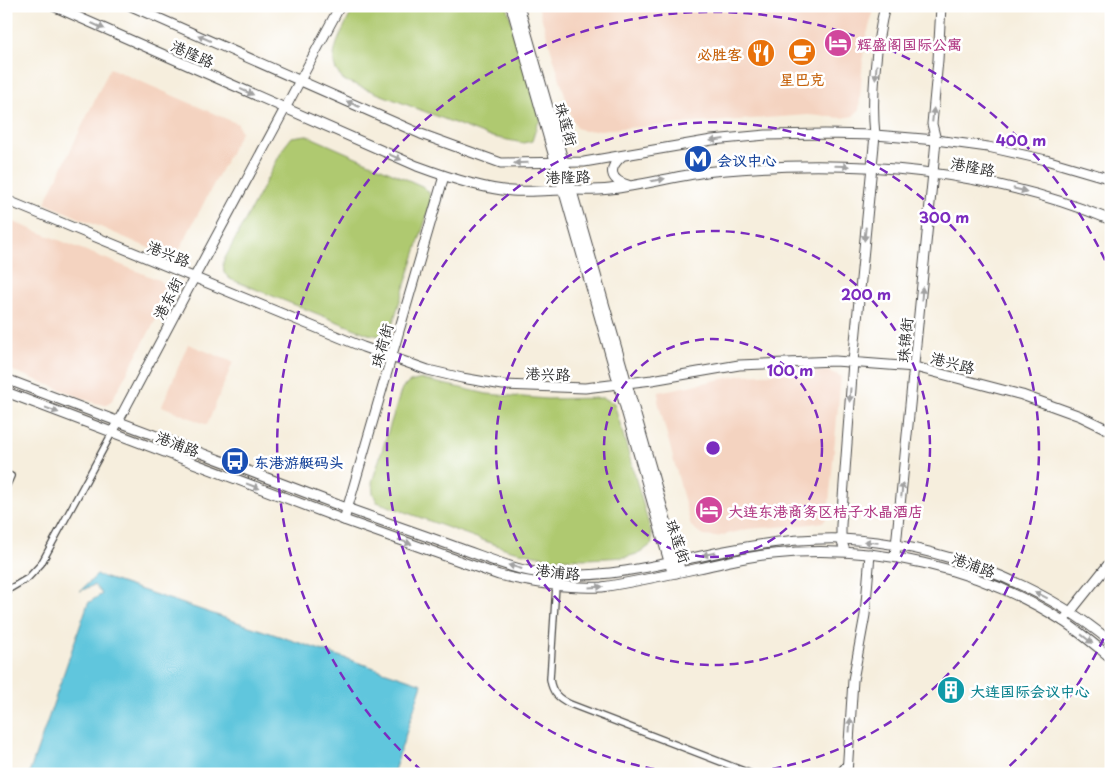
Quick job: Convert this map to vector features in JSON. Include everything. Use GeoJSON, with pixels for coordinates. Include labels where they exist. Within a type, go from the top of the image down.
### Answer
{"type":"FeatureCollection","features":[{"type":"Feature","properties":{"kind":"main road","name":"港隆路"},"geometry":{"type":"LineString","coordinates":[[53,6],[417,166],[444,176],[510,191],[602,190],[688,175],[724,171],[831,165],[934,173],[979,180],[1044,196],[1111,220]]}},
{"type":"Feature","properties":{"kind":"main road","name":"港隆路"},"geometry":{"type":"LineString","coordinates":[[131,6],[421,134],[501,163],[584,162],[696,143],[738,138],[816,134],[875,135],[988,147],[1037,158],[1111,179]]}},
{"type":"Feature","properties":{"kind":"main road","name":"港东街"},"geometry":{"type":"LineString","coordinates":[[112,433],[340,6]]}},
{"type":"Feature","properties":{"kind":"main road","name":"珠莲街"},"geometry":{"type":"LineString","coordinates":[[511,6],[559,162],[674,562],[680,569],[676,573]]}},
{"type":"Feature","properties":{"kind":"main road","name":"珠莲街"},"geometry":{"type":"LineString","coordinates":[[519,6],[559,162]]}},
{"type":"Feature","properties":{"kind":"main road"},"geometry":{"type":"LineString","coordinates":[[845,551],[841,539],[841,525],[852,362],[875,135],[873,113],[878,46],[885,6]]}},
{"type":"Feature","properties":{"kind":"main road","name":"珠锦街"},"geometry":{"type":"LineString","coordinates":[[895,556],[934,173],[936,140],[932,124],[938,60],[940,6]]}},
{"type":"Feature","properties":{"kind":"main road"},"geometry":{"type":"LineString","coordinates":[[622,156],[614,164],[612,169],[613,176],[619,183],[628,185]]}},
{"type":"Feature","properties":{"kind":"main road","name":"珠荷街"},"geometry":{"type":"LineString","coordinates":[[344,520],[444,176]]}},
{"type":"Feature","properties":{"kind":"main road","name":"港兴路"},"geometry":{"type":"LineString","coordinates":[[6,200],[354,343],[428,370],[462,378],[503,385],[585,388],[739,365],[852,362],[915,366],[1022,395],[1080,416],[1111,431]]}},
{"type":"Feature","properties":{"kind":"main road","name":"港浦路"},"geometry":{"type":"LineString","coordinates":[[6,379],[118,423],[348,508],[526,570],[555,575],[610,574],[763,544],[841,539],[896,544],[947,557],[992,573],[1043,596],[1089,623],[1111,642]]}},
{"type":"Feature","properties":{"kind":"main road","name":"港浦路"},"geometry":{"type":"LineString","coordinates":[[6,392],[344,520],[499,575],[523,581],[580,588],[602,587],[771,554],[803,551],[845,551],[895,556],[952,570],[1036,606],[1063,621],[1111,658]]}},
{"type":"Feature","properties":{"kind":"main road"},"geometry":{"type":"LineString","coordinates":[[847,774],[853,680],[865,615],[870,554]]}},
{"type":"Feature","properties":{"kind":"main road"},"geometry":{"type":"LineString","coordinates":[[1063,621],[1111,561]]}},
{"type":"Feature","properties":{"kind":"street","name":"港东街"},"geometry":{"type":"LineString","coordinates":[[6,591],[28,578],[41,564],[112,433]]}},
{"type":"Feature","properties":{"kind":"street"},"geometry":{"type":"LineString","coordinates":[[6,474],[11,476],[6,487]]}},
{"type":"Feature","properties":{"kind":"street"},"geometry":{"type":"LineString","coordinates":[[556,585],[550,679],[551,690],[559,698],[570,704],[752,774]]}},
{"type":"Feature","properties":{"kind":"street"},"geometry":{"type":"LineString","coordinates":[[838,774],[847,762]]}},
{"type":"Feature","properties":{"kind":"shaded area"},"geometry":{"type":"Polygon","coordinates":[[[538,6],[875,6],[864,45],[859,110],[853,116],[842,118],[808,115],[584,131],[577,128],[571,116],[538,6]]]}},
{"type":"Feature","properties":{"kind":"shaded area"},"geometry":{"type":"Polygon","coordinates":[[[110,68],[238,124],[241,132],[178,252],[165,255],[45,203],[110,68]]]}},
{"type":"Feature","properties":{"kind":"shaded area"},"geometry":{"type":"Polygon","coordinates":[[[6,219],[159,280],[167,289],[166,301],[111,402],[105,405],[95,403],[6,368],[6,219]]]}},
{"type":"Feature","properties":{"kind":"shaded area"},"geometry":{"type":"Polygon","coordinates":[[[188,344],[233,362],[207,425],[162,406],[188,344]]]}},
{"type":"Feature","properties":{"kind":"shaded area"},"geometry":{"type":"Polygon","coordinates":[[[827,371],[841,376],[828,514],[824,522],[748,529],[716,537],[704,536],[691,526],[658,401],[659,392],[742,375],[827,371]]]}},
{"type":"Feature","properties":{"kind":"green space"},"geometry":{"type":"Polygon","coordinates":[[[355,6],[507,6],[541,120],[537,125],[532,141],[523,143],[488,136],[343,80],[336,70],[334,55],[339,38],[355,6]]]}},
{"type":"Feature","properties":{"kind":"green space"},"geometry":{"type":"Polygon","coordinates":[[[306,135],[422,186],[429,192],[431,203],[390,332],[380,336],[368,334],[230,279],[224,273],[223,262],[284,147],[292,137],[306,135]]]}},
{"type":"Feature","properties":{"kind":"green space"},"geometry":{"type":"Polygon","coordinates":[[[421,379],[487,394],[547,399],[603,398],[614,403],[651,532],[652,544],[640,553],[626,557],[550,558],[510,550],[377,502],[373,493],[372,482],[402,388],[410,382],[421,379]]]}},
{"type":"Feature","properties":{"kind":"water"},"geometry":{"type":"Polygon","coordinates":[[[97,575],[422,684],[393,774],[29,774],[88,603],[102,594],[94,585],[80,591],[97,575]]]}},
{"type":"Feature","properties":{"kind":"place","name":"辉盛阁国际公寓"},"geometry":{"type":"Point","coordinates":[838,43]}},
{"type":"Feature","properties":{"kind":"place","name":"星巴克"},"geometry":{"type":"Point","coordinates":[802,52]}},
{"type":"Feature","properties":{"kind":"place","name":"必胜客"},"geometry":{"type":"Point","coordinates":[761,53]}},
{"type":"Feature","properties":{"kind":"place","name":"会议中心"},"geometry":{"type":"Point","coordinates":[698,159]}},
{"type":"Feature","properties":{"kind":"place","name":"东港游艇码头"},"geometry":{"type":"Point","coordinates":[235,461]}},
{"type":"Feature","properties":{"kind":"place","name":"大连东港商务区桔子水晶酒店"},"geometry":{"type":"Point","coordinates":[709,510]}},
{"type":"Feature","properties":{"kind":"place","name":"大连国际会议中心"},"geometry":{"type":"Point","coordinates":[951,690]}}]}
